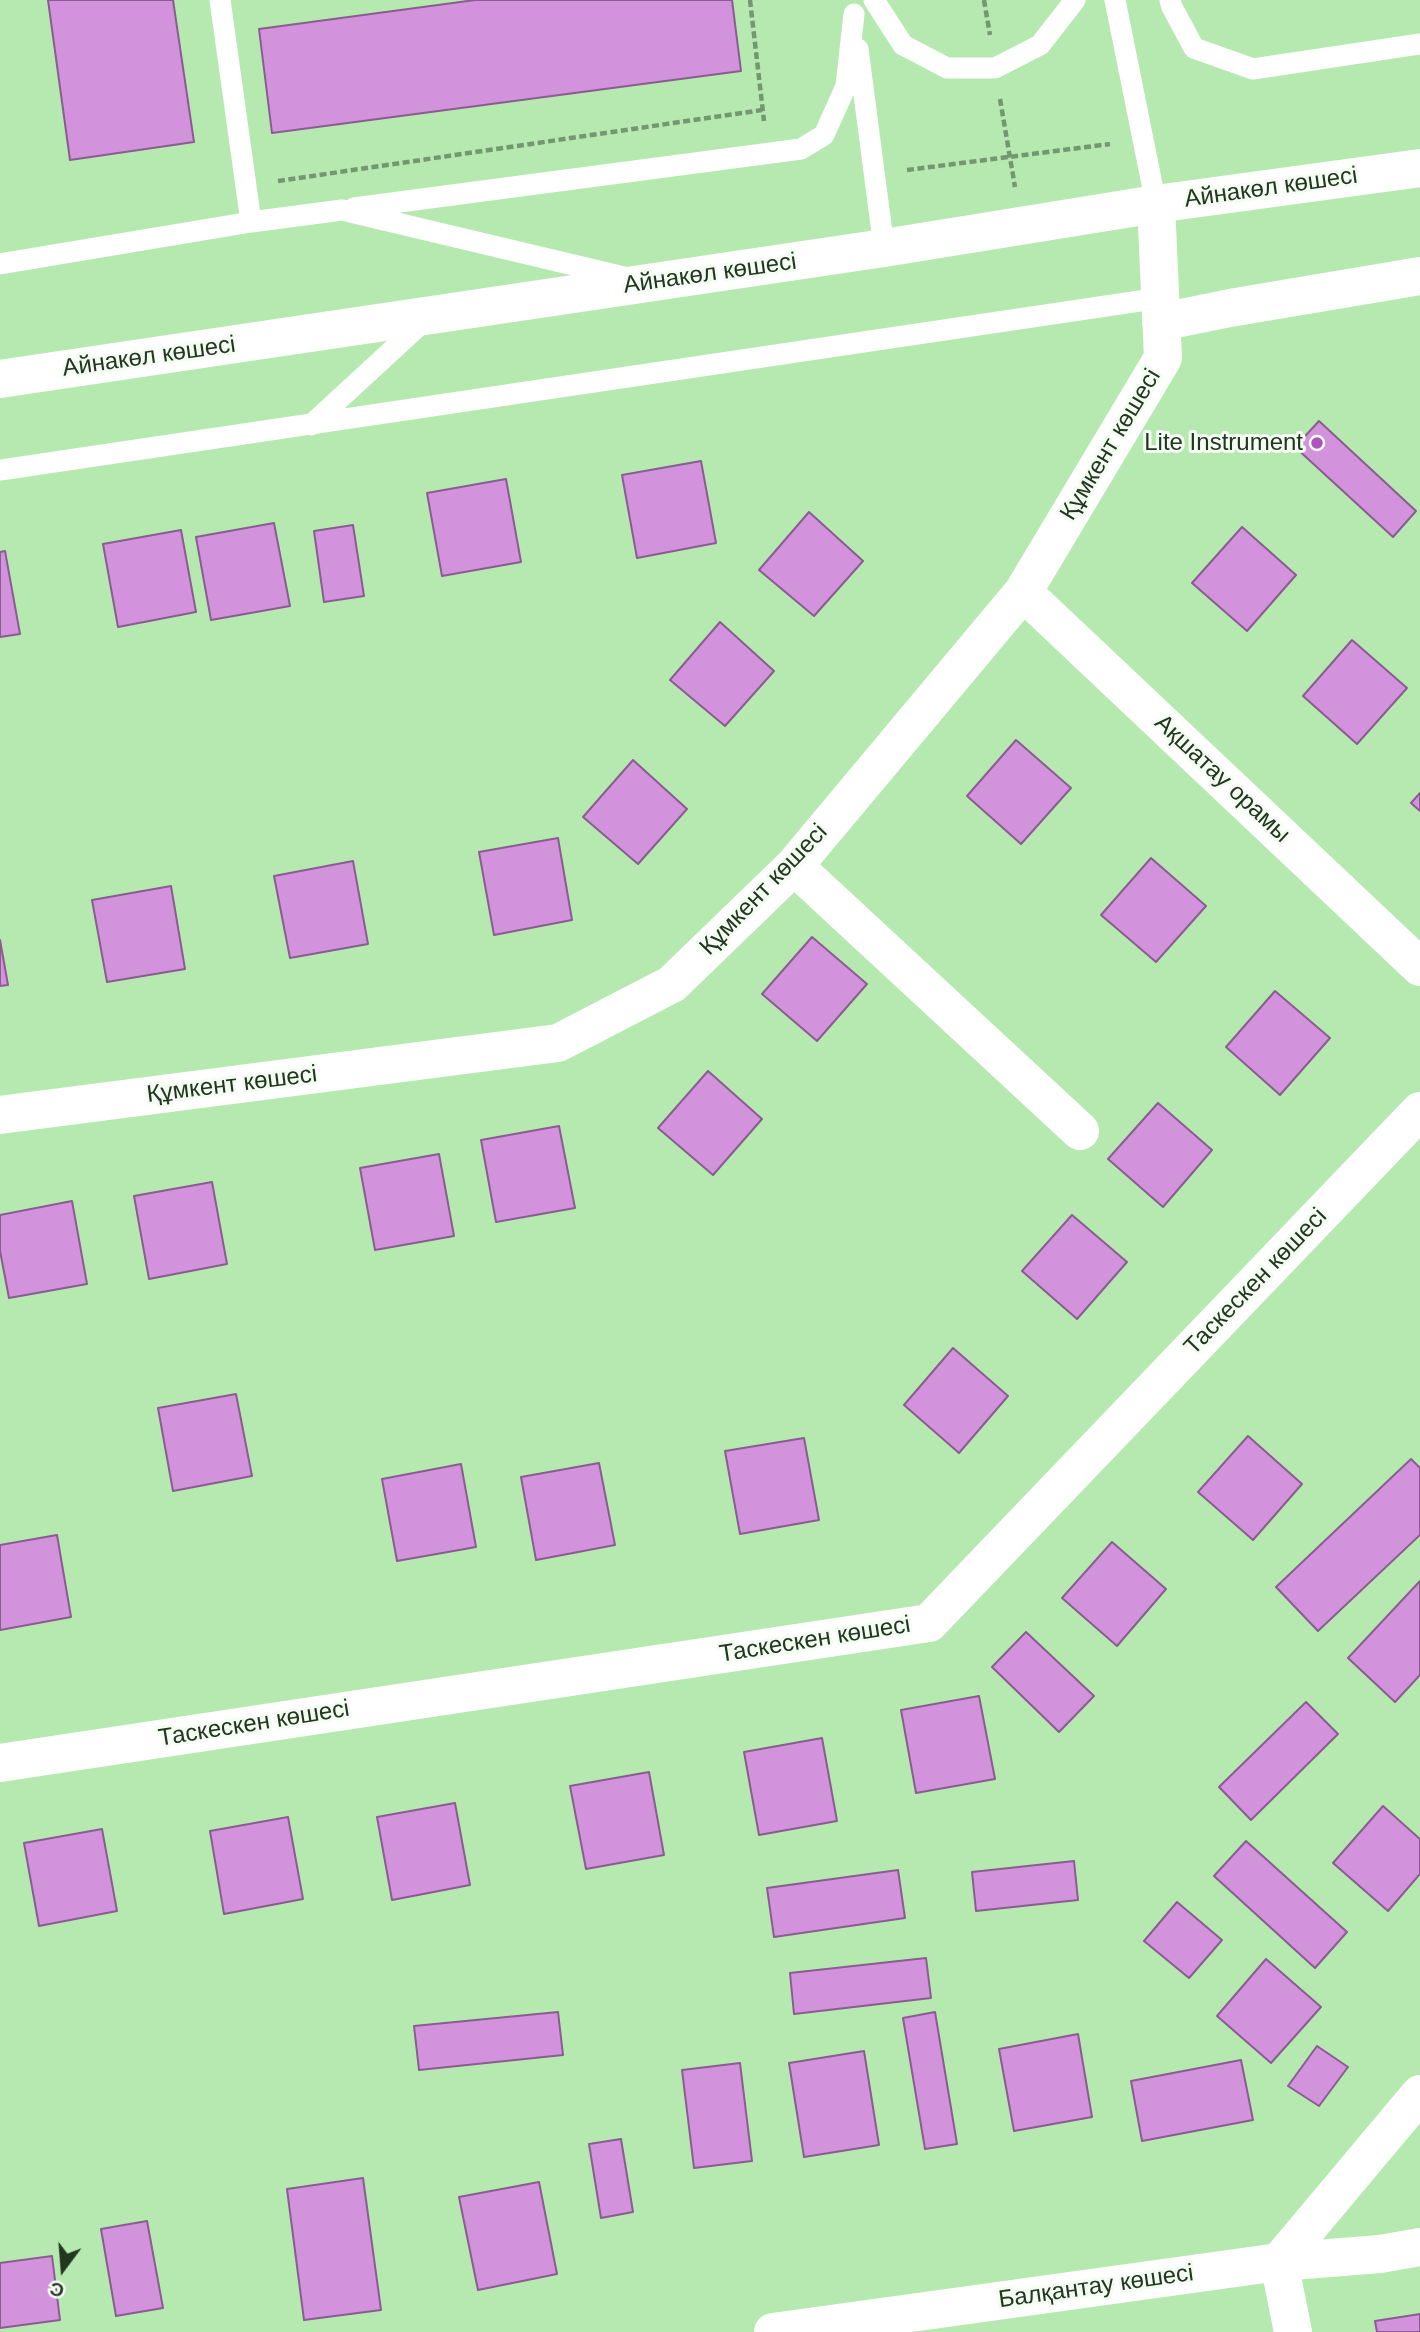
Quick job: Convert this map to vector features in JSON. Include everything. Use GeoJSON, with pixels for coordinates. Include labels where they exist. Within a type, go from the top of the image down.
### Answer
{"type":"FeatureCollection","features":[{"type":"Feature","properties":{"kind":"street","name":"Айнакөл көшесі"},"geometry":{"type":"LineString","coordinates":[[0,379],[884,248],[1156,204],[1420,168]]}},
{"type":"Feature","properties":{"kind":"street","name":"Құмкент көшесі"},"geometry":{"type":"LineString","coordinates":[[0,1115],[558,1043],[672,984],[794,866],[1023,592],[1163,358],[1156,204]]}},
{"type":"Feature","properties":{"kind":"street"},"geometry":{"type":"LineString","coordinates":[[1161,310],[1230,308],[1420,276]]}},
{"type":"Feature","properties":{"kind":"street","name":"Ақшатау орамы"},"geometry":{"type":"LineString","coordinates":[[1023,592],[1420,967]]}},
{"type":"Feature","properties":{"kind":"street"},"geometry":{"type":"LineString","coordinates":[[794,866],[1080,1131]]}},
{"type":"Feature","properties":{"kind":"street","name":"Таскескен көшесі"},"geometry":{"type":"LineString","coordinates":[[0,1763],[929,1623],[1420,1111]]}},
{"type":"Feature","properties":{"kind":"street"},"geometry":{"type":"LineString","coordinates":[[1293,2332],[1279,2262],[1420,2094]]}},
{"type":"Feature","properties":{"kind":"street","name":"Балқантау көшесі"},"geometry":{"type":"LineString","coordinates":[[773,2332],[1279,2262],[1420,2248]]}},
{"type":"Feature","properties":{"kind":"lane"},"geometry":{"type":"LineString","coordinates":[[220,0],[251,222]]}},
{"type":"Feature","properties":{"kind":"lane"},"geometry":{"type":"LineString","coordinates":[[874,0],[903,45],[947,68],[995,68],[1040,45],[1075,0]]}},
{"type":"Feature","properties":{"kind":"lane"},"geometry":{"type":"LineString","coordinates":[[1115,0],[1156,204]]}},
{"type":"Feature","properties":{"kind":"lane"},"geometry":{"type":"LineString","coordinates":[[1170,0],[1171,7],[1194,48],[1253,69],[1420,44]]}},
{"type":"Feature","properties":{"kind":"lane"},"geometry":{"type":"LineString","coordinates":[[0,264],[251,222],[801,149],[824,135],[846,86],[853,7]]}},
{"type":"Feature","properties":{"kind":"lane"},"geometry":{"type":"LineString","coordinates":[[853,7],[884,248]]}},
{"type":"Feature","properties":{"kind":"lane"},"geometry":{"type":"LineString","coordinates":[[342,210],[650,283]]}},
{"type":"Feature","properties":{"kind":"lane"},"geometry":{"type":"LineString","coordinates":[[0,278],[32,258]]}},
{"type":"Feature","properties":{"kind":"lane"},"geometry":{"type":"LineString","coordinates":[[0,470],[311,425],[1161,310]]}},
{"type":"Feature","properties":{"kind":"lane"},"geometry":{"type":"LineString","coordinates":[[311,425],[430,315]]}},
{"type":"Feature","properties":{"kind":"path"},"geometry":{"type":"LineString","coordinates":[[750,0],[768,153]]}},
{"type":"Feature","properties":{"kind":"path"},"geometry":{"type":"LineString","coordinates":[[984,0],[1021,226]]}},
{"type":"Feature","properties":{"kind":"path"},"geometry":{"type":"LineString","coordinates":[[246,186],[762,110]]}},
{"type":"Feature","properties":{"kind":"path"},"geometry":{"type":"LineString","coordinates":[[875,174],[1143,140]]}},
{"type":"Feature","properties":{"kind":"building"},"geometry":{"type":"Polygon","coordinates":[[[48,0],[173,0],[194,142],[70,160],[48,0]]]}},
{"type":"Feature","properties":{"kind":"building"},"geometry":{"type":"Polygon","coordinates":[[[475,0],[732,0],[741,71],[272,133],[259,29],[475,0]]]}},
{"type":"Feature","properties":{"kind":"building"},"geometry":{"type":"Polygon","coordinates":[[[1319,421],[1416,511],[1393,537],[1295,447],[1319,421]]]}},
{"type":"Feature","properties":{"kind":"building"},"geometry":{"type":"Polygon","coordinates":[[[701,461],[716,543],[637,558],[622,475],[701,461]]]}},
{"type":"Feature","properties":{"kind":"building"},"geometry":{"type":"Polygon","coordinates":[[[506,479],[521,562],[442,576],[427,493],[506,479]]]}},
{"type":"Feature","properties":{"kind":"building"},"geometry":{"type":"Polygon","coordinates":[[[809,512],[863,561],[814,616],[759,570],[809,512]]]}},
{"type":"Feature","properties":{"kind":"building"},"geometry":{"type":"Polygon","coordinates":[[[274,523],[290,606],[211,620],[196,537],[274,523]]]}},
{"type":"Feature","properties":{"kind":"building"},"geometry":{"type":"Polygon","coordinates":[[[353,525],[364,596],[324,602],[314,531],[353,525]]]}},
{"type":"Feature","properties":{"kind":"building"},"geometry":{"type":"Polygon","coordinates":[[[1242,527],[1296,575],[1247,631],[1192,583],[1242,527]]]}},
{"type":"Feature","properties":{"kind":"building"},"geometry":{"type":"Polygon","coordinates":[[[181,530],[196,612],[118,627],[103,544],[181,530]]]}},
{"type":"Feature","properties":{"kind":"building"},"geometry":{"type":"Polygon","coordinates":[[[5,551],[20,634],[0,637],[0,552],[5,551]]]}},
{"type":"Feature","properties":{"kind":"building"},"geometry":{"type":"Polygon","coordinates":[[[720,622],[774,671],[725,726],[670,680],[720,622]]]}},
{"type":"Feature","properties":{"kind":"building"},"geometry":{"type":"Polygon","coordinates":[[[1352,640],[1407,688],[1357,744],[1303,696],[1352,640]]]}},
{"type":"Feature","properties":{"kind":"building"},"geometry":{"type":"Polygon","coordinates":[[[1016,740],[1071,788],[1021,844],[967,796],[1016,740]]]}},
{"type":"Feature","properties":{"kind":"building"},"geometry":{"type":"Polygon","coordinates":[[[633,760],[687,809],[638,864],[583,817],[633,760]]]}},
{"type":"Feature","properties":{"kind":"building"},"geometry":{"type":"Polygon","coordinates":[[[1420,793],[1420,811],[1411,803],[1420,793]]]}},
{"type":"Feature","properties":{"kind":"building"},"geometry":{"type":"Polygon","coordinates":[[[558,838],[572,920],[494,935],[479,852],[558,838]]]}},
{"type":"Feature","properties":{"kind":"building"},"geometry":{"type":"Polygon","coordinates":[[[1151,858],[1206,906],[1156,962],[1101,915],[1151,858]]]}},
{"type":"Feature","properties":{"kind":"building"},"geometry":{"type":"Polygon","coordinates":[[[353,861],[368,944],[290,958],[274,876],[353,861]]]}},
{"type":"Feature","properties":{"kind":"building"},"geometry":{"type":"Polygon","coordinates":[[[171,886],[185,969],[107,982],[92,900],[171,886]]]}},
{"type":"Feature","properties":{"kind":"building"},"geometry":{"type":"Polygon","coordinates":[[[812,937],[867,984],[817,1041],[762,994],[812,937]]]}},
{"type":"Feature","properties":{"kind":"building"},"geometry":{"type":"Polygon","coordinates":[[[0,940],[8,985],[0,986],[0,940]]]}},
{"type":"Feature","properties":{"kind":"building"},"geometry":{"type":"Polygon","coordinates":[[[1275,991],[1330,1038],[1280,1095],[1226,1047],[1275,991]]]}},
{"type":"Feature","properties":{"kind":"building"},"geometry":{"type":"Polygon","coordinates":[[[708,1071],[762,1119],[713,1175],[658,1128],[708,1071]]]}},
{"type":"Feature","properties":{"kind":"building"},"geometry":{"type":"Polygon","coordinates":[[[1158,1103],[1212,1150],[1163,1207],[1108,1159],[1158,1103]]]}},
{"type":"Feature","properties":{"kind":"building"},"geometry":{"type":"Polygon","coordinates":[[[559,1126],[575,1208],[496,1222],[481,1140],[559,1126]]]}},
{"type":"Feature","properties":{"kind":"building"},"geometry":{"type":"Polygon","coordinates":[[[439,1154],[454,1236],[375,1250],[360,1168],[439,1154]]]}},
{"type":"Feature","properties":{"kind":"building"},"geometry":{"type":"Polygon","coordinates":[[[212,1182],[227,1264],[149,1279],[134,1196],[212,1182]]]}},
{"type":"Feature","properties":{"kind":"building"},"geometry":{"type":"Polygon","coordinates":[[[72,1201],[87,1284],[9,1298],[0,1251],[0,1215],[72,1201]]]}},
{"type":"Feature","properties":{"kind":"building"},"geometry":{"type":"Polygon","coordinates":[[[1072,1215],[1127,1262],[1077,1319],[1022,1271],[1072,1215]]]}},
{"type":"Feature","properties":{"kind":"building"},"geometry":{"type":"Polygon","coordinates":[[[953,1348],[1008,1396],[959,1453],[904,1405],[953,1348]]]}},
{"type":"Feature","properties":{"kind":"building"},"geometry":{"type":"Polygon","coordinates":[[[236,1394],[252,1476],[173,1491],[158,1408],[236,1394]]]}},
{"type":"Feature","properties":{"kind":"building"},"geometry":{"type":"Polygon","coordinates":[[[1248,1436],[1302,1484],[1253,1540],[1198,1492],[1248,1436]]]}},
{"type":"Feature","properties":{"kind":"building"},"geometry":{"type":"Polygon","coordinates":[[[804,1438],[819,1520],[740,1534],[725,1451],[804,1438]]]}},
{"type":"Feature","properties":{"kind":"building"},"geometry":{"type":"Polygon","coordinates":[[[1411,1459],[1420,1468],[1420,1535],[1318,1631],[1276,1587],[1411,1459]]]}},
{"type":"Feature","properties":{"kind":"building"},"geometry":{"type":"Polygon","coordinates":[[[599,1463],[615,1545],[536,1560],[521,1477],[599,1463]]]}},
{"type":"Feature","properties":{"kind":"building"},"geometry":{"type":"Polygon","coordinates":[[[461,1464],[476,1547],[397,1561],[382,1479],[461,1464]]]}},
{"type":"Feature","properties":{"kind":"building"},"geometry":{"type":"Polygon","coordinates":[[[57,1535],[71,1617],[0,1630],[0,1545],[57,1535]]]}},
{"type":"Feature","properties":{"kind":"building"},"geometry":{"type":"Polygon","coordinates":[[[1112,1542],[1166,1589],[1117,1646],[1062,1598],[1112,1542]]]}},
{"type":"Feature","properties":{"kind":"building"},"geometry":{"type":"Polygon","coordinates":[[[1420,1581],[1420,1675],[1395,1702],[1348,1658],[1420,1581]]]}},
{"type":"Feature","properties":{"kind":"building"},"geometry":{"type":"Polygon","coordinates":[[[1026,1632],[1094,1696],[1059,1732],[992,1667],[1026,1632]]]}},
{"type":"Feature","properties":{"kind":"building"},"geometry":{"type":"Polygon","coordinates":[[[979,1696],[995,1779],[916,1793],[901,1710],[979,1696]]]}},
{"type":"Feature","properties":{"kind":"building"},"geometry":{"type":"Polygon","coordinates":[[[1306,1702],[1338,1734],[1251,1820],[1219,1787],[1306,1702]]]}},
{"type":"Feature","properties":{"kind":"building"},"geometry":{"type":"Polygon","coordinates":[[[822,1738],[837,1821],[759,1835],[744,1752],[822,1738]]]}},
{"type":"Feature","properties":{"kind":"building"},"geometry":{"type":"Polygon","coordinates":[[[649,1772],[664,1855],[586,1869],[570,1786],[649,1772]]]}},
{"type":"Feature","properties":{"kind":"building"},"geometry":{"type":"Polygon","coordinates":[[[455,1803],[470,1885],[392,1900],[377,1817],[455,1803]]]}},
{"type":"Feature","properties":{"kind":"building"},"geometry":{"type":"Polygon","coordinates":[[[1383,1806],[1420,1839],[1420,1874],[1388,1911],[1333,1863],[1383,1806]]]}},
{"type":"Feature","properties":{"kind":"building"},"geometry":{"type":"Polygon","coordinates":[[[288,1817],[303,1899],[224,1914],[210,1831],[288,1817]]]}},
{"type":"Feature","properties":{"kind":"building"},"geometry":{"type":"Polygon","coordinates":[[[102,1829],[117,1911],[39,1926],[24,1843],[102,1829]]]}},
{"type":"Feature","properties":{"kind":"building"},"geometry":{"type":"Polygon","coordinates":[[[1246,1841],[1347,1932],[1315,1968],[1214,1876],[1246,1841]]]}},
{"type":"Feature","properties":{"kind":"building"},"geometry":{"type":"Polygon","coordinates":[[[1074,1861],[1078,1900],[976,1911],[972,1872],[1074,1861]]]}},
{"type":"Feature","properties":{"kind":"building"},"geometry":{"type":"Polygon","coordinates":[[[898,1870],[905,1918],[774,1937],[767,1888],[898,1870]]]}},
{"type":"Feature","properties":{"kind":"building"},"geometry":{"type":"Polygon","coordinates":[[[1177,1902],[1222,1940],[1189,1978],[1144,1941],[1177,1902]]]}},
{"type":"Feature","properties":{"kind":"building"},"geometry":{"type":"Polygon","coordinates":[[[926,1958],[931,1998],[794,2014],[790,1973],[926,1958]]]}},
{"type":"Feature","properties":{"kind":"building"},"geometry":{"type":"Polygon","coordinates":[[[1266,1959],[1321,2007],[1271,2063],[1217,2016],[1266,1959]]]}},
{"type":"Feature","properties":{"kind":"building"},"geometry":{"type":"Polygon","coordinates":[[[558,2012],[563,2055],[419,2070],[414,2026],[558,2012]]]}},
{"type":"Feature","properties":{"kind":"building"},"geometry":{"type":"Polygon","coordinates":[[[935,2012],[957,2144],[925,2149],[903,2018],[935,2012]]]}},
{"type":"Feature","properties":{"kind":"building"},"geometry":{"type":"Polygon","coordinates":[[[1078,2034],[1092,2117],[1014,2131],[999,2049],[1078,2034]]]}},
{"type":"Feature","properties":{"kind":"building"},"geometry":{"type":"Polygon","coordinates":[[[1317,2046],[1348,2067],[1319,2106],[1288,2086],[1317,2046]]]}},
{"type":"Feature","properties":{"kind":"building"},"geometry":{"type":"Polygon","coordinates":[[[864,2051],[879,2145],[804,2157],[789,2063],[864,2051]]]}},
{"type":"Feature","properties":{"kind":"building"},"geometry":{"type":"Polygon","coordinates":[[[1241,2060],[1253,2120],[1142,2141],[1131,2081],[1241,2060]]]}},
{"type":"Feature","properties":{"kind":"building"},"geometry":{"type":"Polygon","coordinates":[[[740,2063],[752,2161],[694,2168],[682,2070],[740,2063]]]}},
{"type":"Feature","properties":{"kind":"building"},"geometry":{"type":"Polygon","coordinates":[[[621,2139],[633,2212],[601,2218],[589,2144],[621,2139]]]}},
{"type":"Feature","properties":{"kind":"building"},"geometry":{"type":"Polygon","coordinates":[[[363,2178],[381,2310],[304,2320],[287,2189],[363,2178]]]}},
{"type":"Feature","properties":{"kind":"building"},"geometry":{"type":"Polygon","coordinates":[[[539,2182],[557,2274],[478,2290],[459,2197],[539,2182]]]}},
{"type":"Feature","properties":{"kind":"building"},"geometry":{"type":"Polygon","coordinates":[[[147,2221],[163,2308],[116,2316],[101,2229],[147,2221]]]}},
{"type":"Feature","properties":{"kind":"building"},"geometry":{"type":"Polygon","coordinates":[[[52,2256],[60,2320],[0,2328],[0,2263],[52,2256]]]}},
{"type":"Feature","properties":{"kind":"building"},"geometry":{"type":"Polygon","coordinates":[[[1420,2314],[1420,2332],[1377,2332],[1375,2321],[1420,2314]]]}},
{"type":"Feature","properties":{"kind":"place","name":"Lite Instrument"},"geometry":{"type":"Point","coordinates":[1317,443]}}]}
